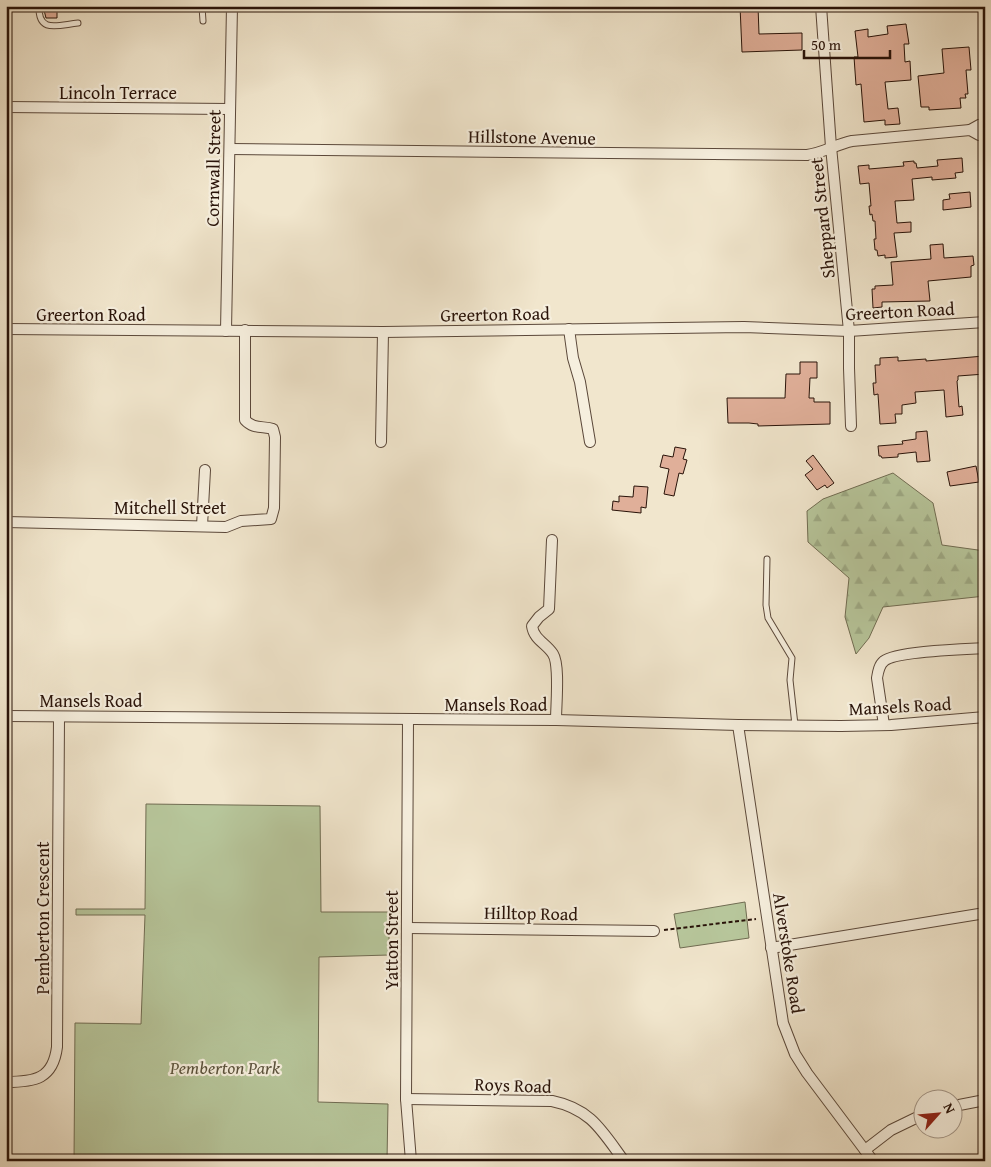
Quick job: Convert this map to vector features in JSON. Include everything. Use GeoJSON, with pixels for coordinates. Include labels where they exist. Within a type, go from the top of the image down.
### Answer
{"type":"FeatureCollection","features":[{"type":"Feature","properties":{"kind":"street","name":"Cornwall Street"},"geometry":{"type":"LineString","coordinates":[[226,330],[232,6]]}},
{"type":"Feature","properties":{"kind":"street","name":"Sheppard Street"},"geometry":{"type":"LineString","coordinates":[[821,6],[831,148],[849,331],[851,426]]}},
{"type":"Feature","properties":{"kind":"street","name":"Lincoln Terrace"},"geometry":{"type":"LineString","coordinates":[[6,107],[230,109]]}},
{"type":"Feature","properties":{"kind":"street"},"geometry":{"type":"LineString","coordinates":[[970,130],[985,124]]}},
{"type":"Feature","properties":{"kind":"street","name":"Hillstone Avenue"},"geometry":{"type":"LineString","coordinates":[[230,148],[807,155],[822,152],[852,141],[970,130]]}},
{"type":"Feature","properties":{"kind":"street"},"geometry":{"type":"LineString","coordinates":[[970,130],[979,135],[985,135]]}},
{"type":"Feature","properties":{"kind":"street","name":"Greerton Road"},"geometry":{"type":"LineString","coordinates":[[6,329],[383,332],[744,327],[849,331],[985,322]]}},
{"type":"Feature","properties":{"kind":"street"},"geometry":{"type":"LineString","coordinates":[[569,329],[590,442]]}},
{"type":"Feature","properties":{"kind":"street","name":"Mitchell Street"},"geometry":{"type":"LineString","coordinates":[[6,522],[226,527],[241,520],[271,520],[273,516],[275,437],[273,429],[258,428],[247,423],[245,420],[245,330]]}},
{"type":"Feature","properties":{"kind":"street"},"geometry":{"type":"LineString","coordinates":[[381,442],[383,332]]}},
{"type":"Feature","properties":{"kind":"street"},"geometry":{"type":"LineString","coordinates":[[202,526],[205,470]]}},
{"type":"Feature","properties":{"kind":"street"},"geometry":{"type":"LineString","coordinates":[[552,540],[550,610],[539,617],[532,626],[536,637],[549,649],[556,662],[556,720]]}},
{"type":"Feature","properties":{"kind":"street"},"geometry":{"type":"LineString","coordinates":[[884,725],[877,678],[878,671],[885,660],[890,657],[907,654],[985,648]]}},
{"type":"Feature","properties":{"kind":"street","name":"Mansels Road"},"geometry":{"type":"LineString","coordinates":[[6,716],[556,720],[795,726],[884,725],[985,717]]}},
{"type":"Feature","properties":{"kind":"street","name":"Pemberton Crescent"},"geometry":{"type":"LineString","coordinates":[[6,1082],[30,1082],[43,1076],[54,1064],[57,1048],[59,717]]}},
{"type":"Feature","properties":{"kind":"street","name":"Yatton Street"},"geometry":{"type":"LineString","coordinates":[[408,720],[406,1099],[411,1161]]}},
{"type":"Feature","properties":{"kind":"street","name":"Alverstoke Road"},"geometry":{"type":"LineString","coordinates":[[738,725],[783,1023],[795,1054],[807,1073],[872,1161]]}},
{"type":"Feature","properties":{"kind":"street"},"geometry":{"type":"LineString","coordinates":[[772,948],[985,913]]}},
{"type":"Feature","properties":{"kind":"street","name":"Hilltop Road"},"geometry":{"type":"LineString","coordinates":[[408,928],[654,931]]}},
{"type":"Feature","properties":{"kind":"street","name":"Roys Road"},"geometry":{"type":"LineString","coordinates":[[406,1099],[552,1101],[566,1104],[578,1108],[594,1122],[624,1161]]}},
{"type":"Feature","properties":{"kind":"street"},"geometry":{"type":"LineString","coordinates":[[964,1104],[985,1100]]}},
{"type":"Feature","properties":{"kind":"street"},"geometry":{"type":"LineString","coordinates":[[865,1150],[891,1130],[914,1119]]}},
{"type":"Feature","properties":{"kind":"lane"},"geometry":{"type":"LineString","coordinates":[[39,6],[39,18],[45,25],[78,23]]}},
{"type":"Feature","properties":{"kind":"lane"},"geometry":{"type":"LineString","coordinates":[[202,8],[203,21]]}},
{"type":"Feature","properties":{"kind":"lane"},"geometry":{"type":"LineString","coordinates":[[767,558],[766,605],[768,618],[792,658],[790,680],[795,726]]}},
{"type":"Feature","properties":{"kind":"path"},"geometry":{"type":"LineString","coordinates":[[654,931],[767,917]]}},
{"type":"Feature","properties":{"kind":"green space"},"geometry":{"type":"Polygon","coordinates":[[[893,473],[933,503],[942,545],[985,551],[985,596],[883,607],[869,638],[856,654],[845,617],[849,578],[808,542],[807,511],[823,499],[893,473]]]}},
{"type":"Feature","properties":{"kind":"green space","name":"Pemberton Park"},"geometry":{"type":"Polygon","coordinates":[[[146,804],[320,806],[321,912],[389,912],[389,955],[319,957],[318,1102],[388,1104],[387,1161],[74,1161],[75,1023],[141,1024],[145,915],[76,915],[76,909],[145,909],[146,804]]]}},
{"type":"Feature","properties":{"kind":"green space"},"geometry":{"type":"Polygon","coordinates":[[[745,902],[749,938],[680,948],[674,914],[745,902]]]}},
{"type":"Feature","properties":{"kind":"building"},"geometry":{"type":"Polygon","coordinates":[[[43,6],[57,6],[57,18],[46,18],[43,6]]]}},
{"type":"Feature","properties":{"kind":"building"},"geometry":{"type":"Polygon","coordinates":[[[740,6],[758,6],[759,34],[802,33],[802,50],[742,52],[740,6]]]}},
{"type":"Feature","properties":{"kind":"building"},"geometry":{"type":"Polygon","coordinates":[[[906,24],[909,44],[904,44],[905,62],[910,61],[911,80],[885,82],[888,109],[898,108],[900,124],[885,125],[885,120],[864,122],[861,84],[856,85],[854,57],[858,57],[855,31],[868,29],[868,37],[888,34],[887,26],[906,24]]]}},
{"type":"Feature","properties":{"kind":"building"},"geometry":{"type":"Polygon","coordinates":[[[969,47],[971,70],[966,70],[968,94],[965,94],[966,98],[960,98],[961,108],[929,110],[929,107],[921,107],[918,76],[944,73],[942,49],[969,47]]]}},
{"type":"Feature","properties":{"kind":"building"},"geometry":{"type":"Polygon","coordinates":[[[962,158],[963,172],[955,173],[956,178],[932,180],[932,177],[912,179],[914,200],[895,201],[897,223],[911,222],[911,232],[894,233],[897,257],[885,258],[885,255],[878,256],[877,250],[875,250],[874,239],[876,239],[875,221],[873,221],[872,214],[870,215],[869,183],[860,184],[858,166],[869,165],[869,169],[904,166],[903,162],[914,161],[917,168],[938,166],[937,160],[962,158]]]}},
{"type":"Feature","properties":{"kind":"building"},"geometry":{"type":"Polygon","coordinates":[[[970,192],[971,207],[943,210],[943,200],[950,199],[949,194],[970,192]]]}},
{"type":"Feature","properties":{"kind":"building"},"geometry":{"type":"Polygon","coordinates":[[[943,244],[944,258],[973,256],[974,265],[971,266],[971,277],[928,281],[930,301],[882,302],[882,307],[873,308],[872,289],[875,289],[875,286],[893,285],[891,262],[931,259],[930,245],[943,244]]]}},
{"type":"Feature","properties":{"kind":"building"},"geometry":{"type":"Polygon","coordinates":[[[984,356],[985,374],[958,376],[959,407],[962,406],[963,415],[946,417],[944,390],[915,392],[916,403],[902,405],[902,414],[895,414],[896,423],[880,424],[878,394],[874,395],[873,383],[876,383],[875,365],[880,365],[880,358],[898,357],[898,361],[926,359],[926,361],[984,356]]]}},
{"type":"Feature","properties":{"kind":"building"},"geometry":{"type":"Polygon","coordinates":[[[800,362],[817,362],[817,378],[810,378],[809,398],[814,398],[814,402],[830,402],[830,424],[758,426],[758,424],[749,423],[728,423],[727,398],[785,398],[786,374],[800,374],[800,362]]]}},
{"type":"Feature","properties":{"kind":"building"},"geometry":{"type":"Polygon","coordinates":[[[927,431],[930,461],[917,462],[916,452],[898,454],[898,457],[882,458],[879,456],[878,446],[903,444],[902,441],[916,439],[916,432],[927,431]]]}},
{"type":"Feature","properties":{"kind":"building"},"geometry":{"type":"Polygon","coordinates":[[[675,447],[686,449],[683,459],[687,460],[683,474],[679,473],[674,496],[664,494],[669,469],[660,467],[663,455],[673,457],[675,447]]]}},
{"type":"Feature","properties":{"kind":"building"},"geometry":{"type":"Polygon","coordinates":[[[813,455],[834,483],[827,488],[825,485],[817,490],[805,475],[813,469],[806,461],[813,455]]]}},
{"type":"Feature","properties":{"kind":"building"},"geometry":{"type":"Polygon","coordinates":[[[976,466],[979,482],[950,486],[947,472],[976,466]]]}},
{"type":"Feature","properties":{"kind":"building"},"geometry":{"type":"Polygon","coordinates":[[[634,486],[648,487],[646,508],[641,507],[641,513],[612,510],[613,501],[619,502],[619,496],[633,497],[634,486]]]}}]}
